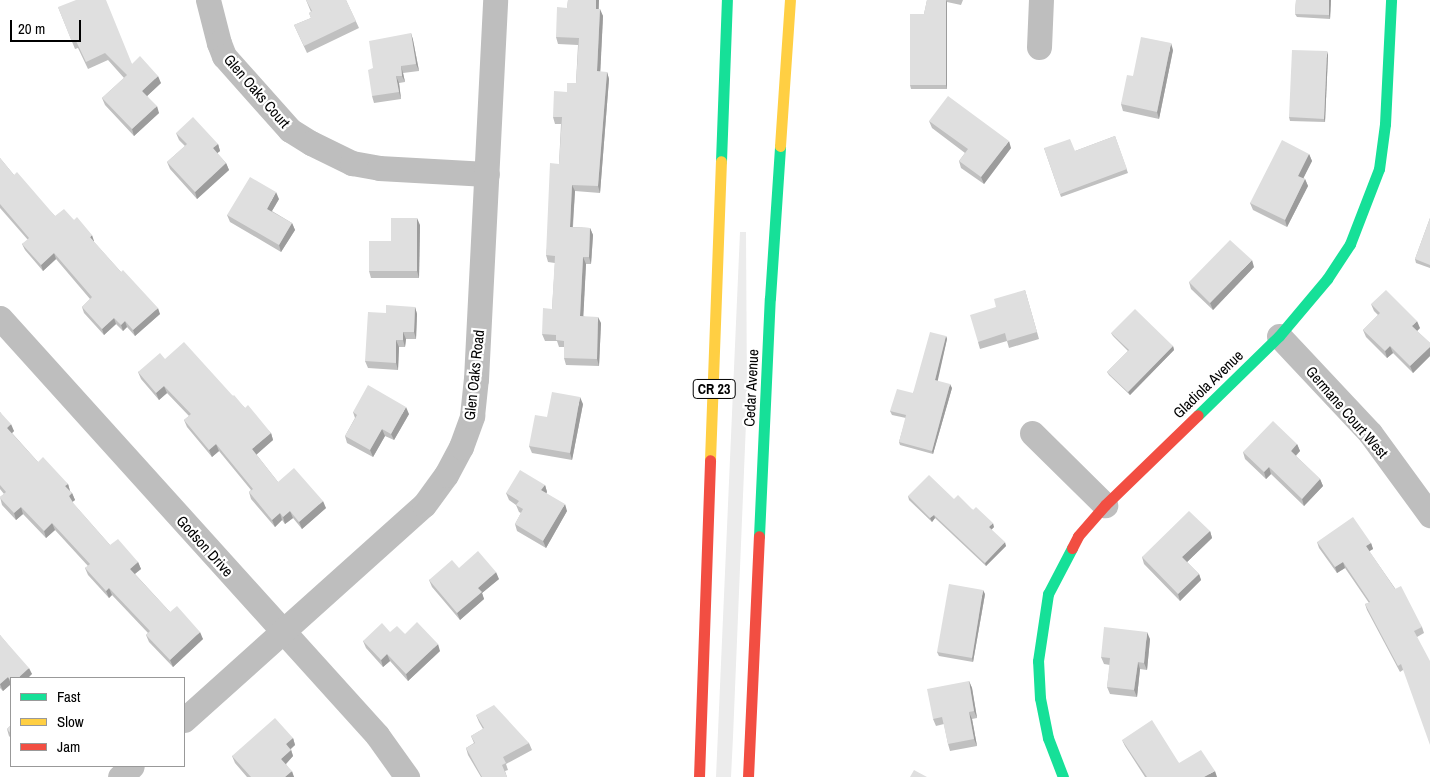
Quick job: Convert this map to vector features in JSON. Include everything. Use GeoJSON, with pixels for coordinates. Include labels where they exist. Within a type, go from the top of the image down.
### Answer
{"type":"FeatureCollection","features":[{"type":"Feature","properties":{"kind":"main road","name":"CR 23"},"geometry":{"type":"LineString","coordinates":[[699,777],[727,0]]}},
{"type":"Feature","properties":{"kind":"main road","name":"Cedar Avenue"},"geometry":{"type":"LineString","coordinates":[[748,777],[770,298],[790,0]]}},
{"type":"Feature","properties":{"kind":"main road","name":"Gladiola Avenue"},"geometry":{"type":"LineString","coordinates":[[1062,777],[1048,738],[1040,698],[1038,661],[1048,594],[1078,536],[1104,505],[1279,336],[1327,279],[1350,244],[1379,169],[1385,124],[1391,0]]}},
{"type":"Feature","properties":{"kind":"street","name":"Glen Oaks Court"},"geometry":{"type":"LineString","coordinates":[[208,0],[224,56],[290,130],[311,143],[352,163],[379,168],[487,174]]}},
{"type":"Feature","properties":{"kind":"street","name":"Glen Oaks Road"},"geometry":{"type":"LineString","coordinates":[[185,719],[424,505],[446,475],[461,447],[472,416],[476,379],[495,0]]}},
{"type":"Feature","properties":{"kind":"street"},"geometry":{"type":"LineString","coordinates":[[1039,48],[1041,0]]}},
{"type":"Feature","properties":{"kind":"street","name":"Godson Drive"},"geometry":{"type":"LineString","coordinates":[[0,318],[378,736],[407,777]]}},
{"type":"Feature","properties":{"kind":"street","name":"Germane Court West"},"geometry":{"type":"LineString","coordinates":[[1279,336],[1370,433],[1430,516]]}},
{"type":"Feature","properties":{"kind":"street"},"geometry":{"type":"LineString","coordinates":[[1032,433],[1104,505]]}},
{"type":"Feature","properties":{"kind":"street"},"geometry":{"type":"LineString","coordinates":[[120,777],[131,767]]}},
{"type":"Feature","properties":{"kind":"shaded area"},"geometry":{"type":"Polygon","coordinates":[[[740,232],[746,232],[747,399],[733,737],[731,777],[716,777],[740,232]]]}},
{"type":"Feature","properties":{"kind":"building"},"geometry":{"type":"Polygon","coordinates":[[[76,0],[106,0],[132,64],[140,56],[158,76],[142,91],[157,106],[132,129],[102,98],[127,75],[105,53],[86,62],[76,41],[72,42],[58,7],[76,0]]]}},
{"type":"Feature","properties":{"kind":"building"},"geometry":{"type":"Polygon","coordinates":[[[306,0],[346,0],[356,21],[304,46],[294,25],[311,18],[309,13],[312,11],[306,0]]]}},
{"type":"Feature","properties":{"kind":"building"},"geometry":{"type":"Polygon","coordinates":[[[568,0],[596,0],[596,9],[600,9],[597,71],[607,72],[598,186],[572,185],[570,227],[590,228],[589,257],[583,257],[580,316],[598,317],[597,359],[564,358],[564,341],[556,340],[556,335],[542,334],[543,308],[552,309],[555,256],[546,255],[550,163],[559,164],[562,117],[553,117],[554,91],[567,92],[567,83],[576,83],[579,38],[556,37],[557,7],[567,8],[568,0]]]}},
{"type":"Feature","properties":{"kind":"building"},"geometry":{"type":"Polygon","coordinates":[[[927,0],[946,0],[946,85],[910,85],[910,14],[924,14],[927,0]]]}},
{"type":"Feature","properties":{"kind":"building"},"geometry":{"type":"Polygon","coordinates":[[[1296,0],[1329,0],[1329,15],[1295,14],[1296,0]]]}},
{"type":"Feature","properties":{"kind":"building"},"geometry":{"type":"Polygon","coordinates":[[[411,33],[416,64],[401,66],[402,76],[396,76],[399,92],[372,96],[368,70],[373,68],[369,41],[411,33]]]}},
{"type":"Feature","properties":{"kind":"building"},"geometry":{"type":"Polygon","coordinates":[[[1141,37],[1171,43],[1157,112],[1121,104],[1127,75],[1133,76],[1141,37]]]}},
{"type":"Feature","properties":{"kind":"building"},"geometry":{"type":"Polygon","coordinates":[[[1292,50],[1327,51],[1324,119],[1289,117],[1292,50]]]}},
{"type":"Feature","properties":{"kind":"building"},"geometry":{"type":"Polygon","coordinates":[[[948,96],[1009,141],[981,177],[959,161],[968,149],[929,121],[948,96]]]}},
{"type":"Feature","properties":{"kind":"building"},"geometry":{"type":"Polygon","coordinates":[[[193,117],[218,144],[213,148],[226,163],[195,192],[167,162],[187,144],[176,133],[193,117]]]}},
{"type":"Feature","properties":{"kind":"building"},"geometry":{"type":"Polygon","coordinates":[[[1115,136],[1127,169],[1060,194],[1044,148],[1070,139],[1075,151],[1115,136]]]}},
{"type":"Feature","properties":{"kind":"building"},"geometry":{"type":"Polygon","coordinates":[[[1282,140],[1309,154],[1298,176],[1305,179],[1285,220],[1250,203],[1282,140]]]}},
{"type":"Feature","properties":{"kind":"building"},"geometry":{"type":"Polygon","coordinates":[[[0,158],[14,175],[17,172],[55,216],[64,209],[74,220],[77,217],[92,235],[90,237],[121,272],[123,270],[158,308],[133,330],[125,321],[121,325],[114,318],[102,329],[82,307],[92,297],[54,253],[41,265],[22,244],[29,238],[0,204],[0,158]]]}},
{"type":"Feature","properties":{"kind":"building"},"geometry":{"type":"Polygon","coordinates":[[[250,177],[276,192],[267,209],[292,223],[279,245],[227,215],[250,177]]]}},
{"type":"Feature","properties":{"kind":"building"},"geometry":{"type":"Polygon","coordinates":[[[391,218],[417,218],[417,271],[369,271],[369,241],[391,241],[391,218]]]}},
{"type":"Feature","properties":{"kind":"building"},"geometry":{"type":"Polygon","coordinates":[[[1430,218],[1430,265],[1415,259],[1430,218]]]}},
{"type":"Feature","properties":{"kind":"building"},"geometry":{"type":"Polygon","coordinates":[[[1230,240],[1252,260],[1210,303],[1189,282],[1230,240]]]}},
{"type":"Feature","properties":{"kind":"building"},"geometry":{"type":"Polygon","coordinates":[[[1025,290],[1037,332],[1007,341],[1005,333],[978,342],[970,315],[996,307],[994,299],[1025,290]]]}},
{"type":"Feature","properties":{"kind":"building"},"geometry":{"type":"Polygon","coordinates":[[[1386,290],[1417,321],[1412,326],[1430,343],[1430,347],[1410,366],[1390,346],[1385,351],[1363,330],[1380,313],[1371,304],[1386,290]]]}},
{"type":"Feature","properties":{"kind":"building"},"geometry":{"type":"Polygon","coordinates":[[[386,305],[415,307],[414,332],[403,332],[403,340],[396,340],[396,363],[365,361],[368,312],[386,313],[386,305]]]}},
{"type":"Feature","properties":{"kind":"building"},"geometry":{"type":"Polygon","coordinates":[[[1135,309],[1173,346],[1128,392],[1107,372],[1129,350],[1111,333],[1135,309]]]}},
{"type":"Feature","properties":{"kind":"building"},"geometry":{"type":"Polygon","coordinates":[[[930,332],[946,336],[935,380],[950,384],[932,451],[899,442],[906,415],[890,411],[897,389],[913,393],[930,332]]]}},
{"type":"Feature","properties":{"kind":"building"},"geometry":{"type":"Polygon","coordinates":[[[184,342],[245,408],[248,405],[271,433],[252,449],[278,482],[294,468],[323,501],[299,522],[290,511],[283,517],[280,513],[272,520],[249,492],[253,489],[216,444],[209,450],[184,420],[191,414],[164,386],[156,393],[138,372],[160,353],[165,359],[184,342]]]}},
{"type":"Feature","properties":{"kind":"building"},"geometry":{"type":"Polygon","coordinates":[[[368,385],[406,407],[391,434],[382,429],[370,450],[345,436],[357,415],[353,412],[368,385]]]}},
{"type":"Feature","properties":{"kind":"building"},"geometry":{"type":"Polygon","coordinates":[[[552,392],[580,397],[570,453],[529,446],[535,415],[547,417],[552,392]]]}},
{"type":"Feature","properties":{"kind":"building"},"geometry":{"type":"Polygon","coordinates":[[[0,412],[11,424],[7,428],[38,462],[43,457],[68,484],[65,486],[72,493],[69,496],[74,504],[110,545],[118,539],[138,562],[130,569],[170,612],[177,606],[200,632],[170,660],[146,635],[150,631],[109,588],[106,591],[85,568],[90,564],[52,523],[44,531],[21,507],[14,513],[0,498],[6,492],[0,485],[0,412]]]}},
{"type":"Feature","properties":{"kind":"building"},"geometry":{"type":"Polygon","coordinates":[[[1273,421],[1297,444],[1291,451],[1320,479],[1302,499],[1269,467],[1264,472],[1243,452],[1273,421]]]}},
{"type":"Feature","properties":{"kind":"building"},"geometry":{"type":"Polygon","coordinates":[[[520,470],[545,485],[541,490],[565,504],[543,541],[515,524],[523,509],[516,505],[519,501],[506,493],[520,470]]]}},
{"type":"Feature","properties":{"kind":"building"},"geometry":{"type":"Polygon","coordinates":[[[929,475],[954,499],[958,495],[973,510],[976,507],[993,523],[989,527],[1005,542],[985,563],[934,515],[930,518],[908,496],[929,475]]]}},
{"type":"Feature","properties":{"kind":"building"},"geometry":{"type":"Polygon","coordinates":[[[1189,511],[1210,531],[1182,557],[1199,574],[1178,594],[1142,557],[1189,511]]]}},
{"type":"Feature","properties":{"kind":"building"},"geometry":{"type":"Polygon","coordinates":[[[1353,517],[1371,543],[1366,546],[1395,589],[1401,586],[1422,627],[1414,631],[1430,661],[1430,745],[1401,664],[1398,666],[1365,604],[1370,602],[1343,562],[1335,567],[1317,542],[1353,517]]]}},
{"type":"Feature","properties":{"kind":"building"},"geometry":{"type":"Polygon","coordinates":[[[478,551],[496,572],[478,588],[482,592],[457,613],[429,580],[452,560],[459,568],[478,551]]]}},
{"type":"Feature","properties":{"kind":"building"},"geometry":{"type":"Polygon","coordinates":[[[949,584],[983,590],[972,658],[937,652],[949,584]]]}},
{"type":"Feature","properties":{"kind":"building"},"geometry":{"type":"Polygon","coordinates":[[[417,622],[438,644],[406,674],[387,654],[381,660],[363,641],[382,623],[390,632],[397,626],[405,634],[417,622]]]}},
{"type":"Feature","properties":{"kind":"building"},"geometry":{"type":"Polygon","coordinates":[[[1104,627],[1147,632],[1144,663],[1138,662],[1134,690],[1107,687],[1110,658],[1101,657],[1104,627]]]}},
{"type":"Feature","properties":{"kind":"building"},"geometry":{"type":"Polygon","coordinates":[[[0,635],[29,668],[19,677],[10,677],[10,680],[8,677],[0,684],[0,635]]]}},
{"type":"Feature","properties":{"kind":"building"},"geometry":{"type":"Polygon","coordinates":[[[969,681],[974,711],[969,712],[974,739],[948,744],[942,717],[933,719],[927,689],[969,681]]]}},
{"type":"Feature","properties":{"kind":"building"},"geometry":{"type":"Polygon","coordinates":[[[494,705],[529,743],[503,757],[506,763],[502,765],[507,777],[482,777],[466,748],[475,743],[471,736],[484,728],[476,715],[494,705]]]}},
{"type":"Feature","properties":{"kind":"building"},"geometry":{"type":"Polygon","coordinates":[[[275,718],[293,738],[286,744],[291,750],[281,759],[292,771],[285,777],[251,777],[232,756],[275,718]]]}},
{"type":"Feature","properties":{"kind":"building"},"geometry":{"type":"Polygon","coordinates":[[[1152,720],[1179,763],[1201,750],[1215,771],[1204,777],[1147,777],[1122,740],[1152,720]]]}},
{"type":"Feature","properties":{"kind":"building"},"geometry":{"type":"Polygon","coordinates":[[[914,770],[927,777],[910,777],[914,770]]]}},
{"type":"Feature","properties":{"kind":"traffic: fast"},"geometry":{"type":"LineString","coordinates":[[721,161],[727,0]]}},
{"type":"Feature","properties":{"kind":"traffic: fast"},"geometry":{"type":"LineString","coordinates":[[1198,415],[1279,336],[1327,279],[1350,244],[1379,169],[1385,124],[1391,0]]}},
{"type":"Feature","properties":{"kind":"traffic: fast"},"geometry":{"type":"LineString","coordinates":[[759,536],[770,298],[780,146]]}},
{"type":"Feature","properties":{"kind":"traffic: fast"},"geometry":{"type":"LineString","coordinates":[[1063,777],[1048,738],[1040,698],[1038,661],[1048,594],[1072,548]]}},
{"type":"Feature","properties":{"kind":"traffic: slow"},"geometry":{"type":"LineString","coordinates":[[780,146],[790,0]]}},
{"type":"Feature","properties":{"kind":"traffic: slow"},"geometry":{"type":"LineString","coordinates":[[710,460],[721,161]]}},
{"type":"Feature","properties":{"kind":"traffic: jam"},"geometry":{"type":"LineString","coordinates":[[1072,548],[1078,536],[1105,505],[1198,415]]}},
{"type":"Feature","properties":{"kind":"traffic: jam"},"geometry":{"type":"LineString","coordinates":[[699,777],[710,460]]}},
{"type":"Feature","properties":{"kind":"traffic: jam"},"geometry":{"type":"LineString","coordinates":[[748,777],[759,536]]}}]}
